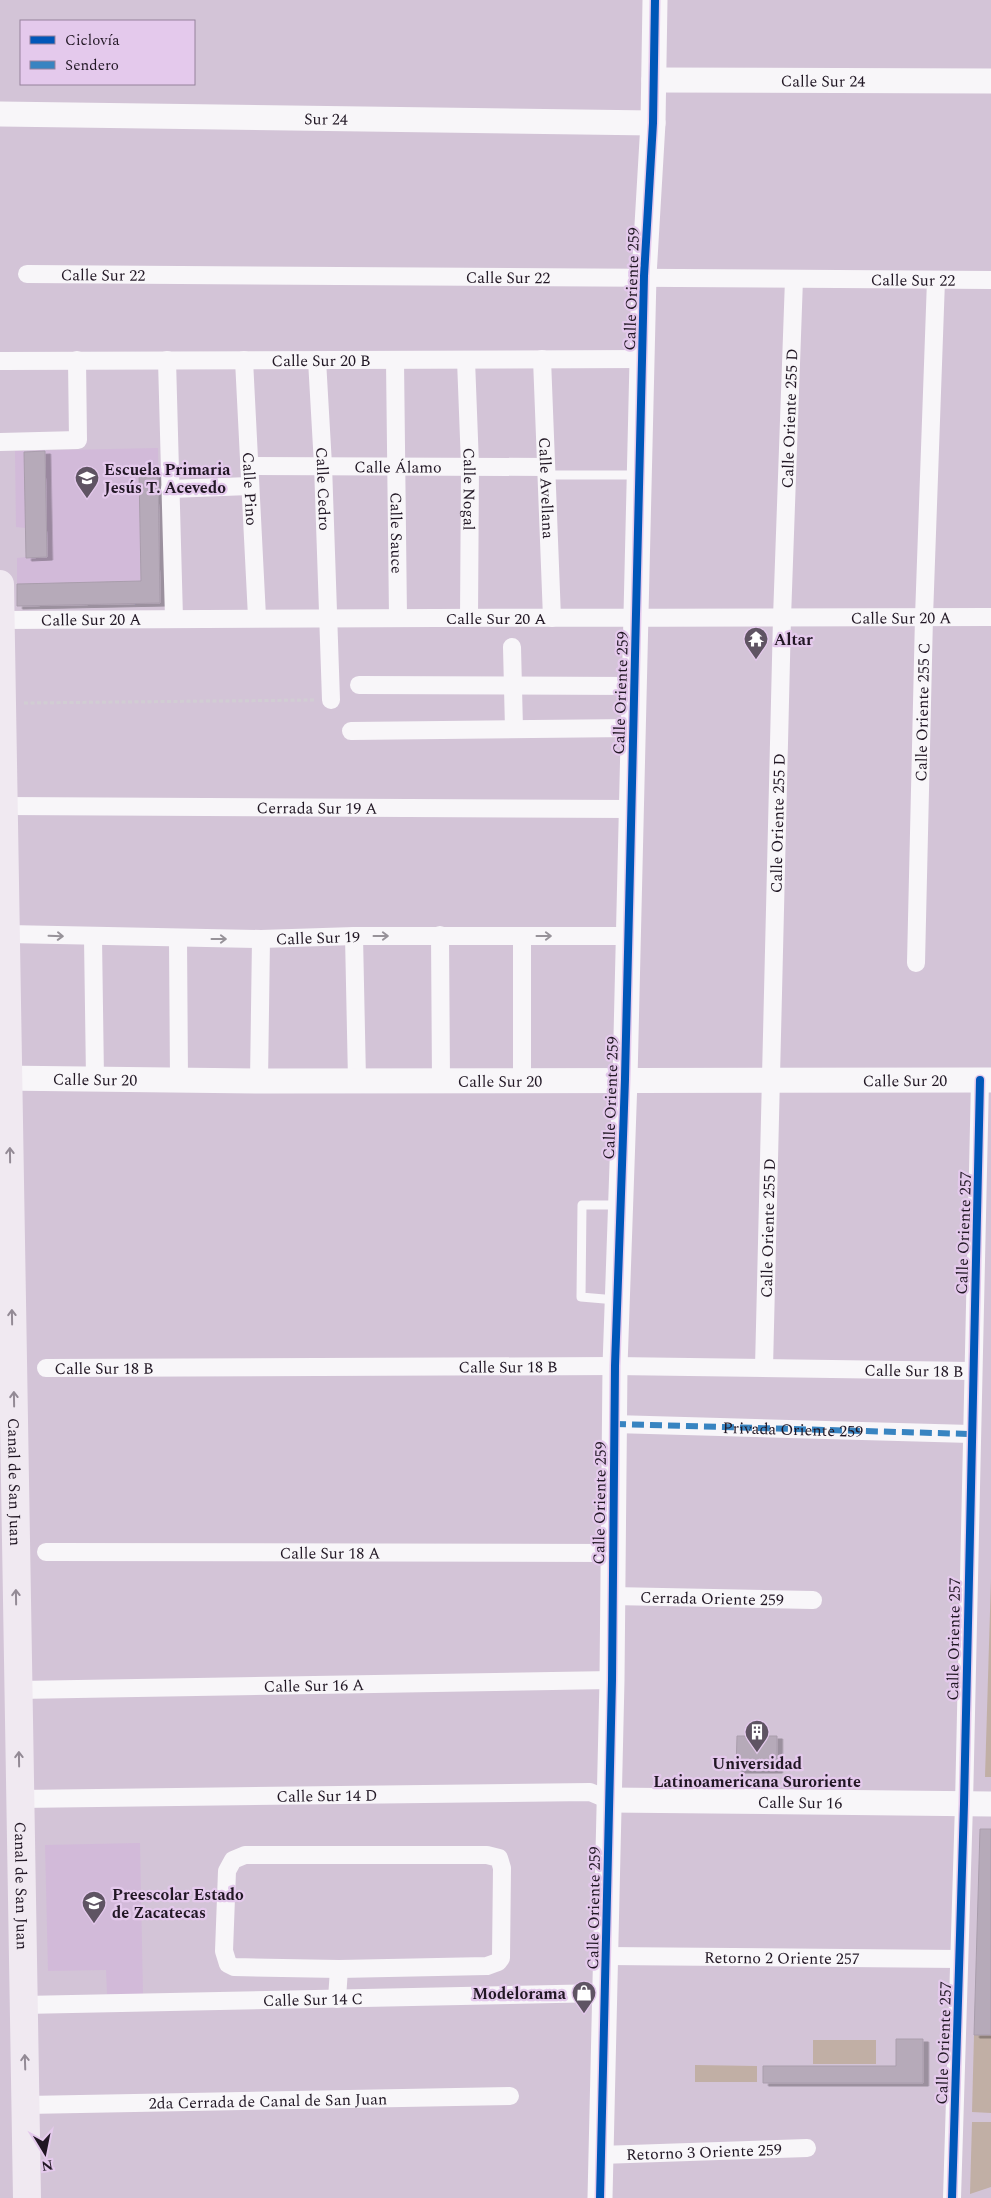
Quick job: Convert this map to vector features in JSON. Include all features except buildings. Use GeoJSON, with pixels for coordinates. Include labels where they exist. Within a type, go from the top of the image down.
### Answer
{"type":"FeatureCollection","features":[{"type":"Feature","properties":{"kind":"main road","name":"Canal de San Juan"},"geometry":{"type":"LineString","coordinates":[[0,584],[8,934],[3,1082],[18,1690],[31,1799],[23,2005],[28,2198]]}},
{"type":"Feature","properties":{"kind":"street","name":"Calle Oriente 259"},"geometry":{"type":"LineString","coordinates":[[600,2198],[612,1680],[615,1366],[625,1079],[644,276],[653,123],[655,0]]}},
{"type":"Feature","properties":{"kind":"street","name":"Calle Sur 24"},"geometry":{"type":"LineString","coordinates":[[654,80],[991,81]]}},
{"type":"Feature","properties":{"kind":"street","name":"Sur 24"},"geometry":{"type":"LineString","coordinates":[[0,114],[653,123]]}},
{"type":"Feature","properties":{"kind":"street","name":"Calle Sur 22"},"geometry":{"type":"LineString","coordinates":[[26,274],[644,276],[991,280]]}},
{"type":"Feature","properties":{"kind":"street","name":"Calle Oriente 255 D"},"geometry":{"type":"LineString","coordinates":[[764,1368],[782,618],[794,279]]}},
{"type":"Feature","properties":{"kind":"street","name":"Calle Oriente 255 C"},"geometry":{"type":"LineString","coordinates":[[916,963],[924,617],[936,280]]}},
{"type":"Feature","properties":{"kind":"street","name":"Calle Avellana"},"geometry":{"type":"LineString","coordinates":[[542,359],[552,618]]}},
{"type":"Feature","properties":{"kind":"street","name":"Calle Sur 20 B"},"geometry":{"type":"LineString","coordinates":[[0,362],[77,360],[395,361],[643,359]]}},
{"type":"Feature","properties":{"kind":"street"},"geometry":{"type":"LineString","coordinates":[[0,442],[78,440],[77,360]]}},
{"type":"Feature","properties":{"kind":"street"},"geometry":{"type":"LineString","coordinates":[[167,360],[174,618]]}},
{"type":"Feature","properties":{"kind":"street","name":"Calle Pino"},"geometry":{"type":"LineString","coordinates":[[244,360],[256,617]]}},
{"type":"Feature","properties":{"kind":"street","name":"Calle Cedro"},"geometry":{"type":"LineString","coordinates":[[317,360],[324,465],[330,700]]}},
{"type":"Feature","properties":{"kind":"street","name":"Calle Nogal"},"geometry":{"type":"LineString","coordinates":[[466,360],[470,465],[469,618]]}},
{"type":"Feature","properties":{"kind":"street","name":"Calle Sauce"},"geometry":{"type":"LineString","coordinates":[[395,361],[398,466],[398,617]]}},
{"type":"Feature","properties":{"kind":"street","name":"Calle Álamo"},"geometry":{"type":"LineString","coordinates":[[249,466],[470,465],[546,471]]}},
{"type":"Feature","properties":{"kind":"street"},"geometry":{"type":"LineString","coordinates":[[170,489],[249,486]]}},
{"type":"Feature","properties":{"kind":"street","name":"Calle Sur 20 A"},"geometry":{"type":"LineString","coordinates":[[1,620],[329,616],[469,618],[991,617]]}},
{"type":"Feature","properties":{"kind":"street"},"geometry":{"type":"LineString","coordinates":[[512,647],[514,729]]}},
{"type":"Feature","properties":{"kind":"street"},"geometry":{"type":"LineString","coordinates":[[359,685],[633,686]]}},
{"type":"Feature","properties":{"kind":"street"},"geometry":{"type":"LineString","coordinates":[[351,731],[632,728]]}},
{"type":"Feature","properties":{"kind":"street","name":"Cerrada Sur 19 A"},"geometry":{"type":"LineString","coordinates":[[5,806],[630,809]]}},
{"type":"Feature","properties":{"kind":"street","name":"Calle Sur 19"},"geometry":{"type":"LineString","coordinates":[[8,934],[178,939],[440,935],[627,936]]}},
{"type":"Feature","properties":{"kind":"street"},"geometry":{"type":"LineString","coordinates":[[440,935],[441,1081]]}},
{"type":"Feature","properties":{"kind":"street"},"geometry":{"type":"LineString","coordinates":[[354,936],[357,1080]]}},
{"type":"Feature","properties":{"kind":"street"},"geometry":{"type":"LineString","coordinates":[[522,936],[522,1080]]}},
{"type":"Feature","properties":{"kind":"street"},"geometry":{"type":"LineString","coordinates":[[94,938],[95,1078]]}},
{"type":"Feature","properties":{"kind":"street"},"geometry":{"type":"LineString","coordinates":[[178,939],[179,1080]]}},
{"type":"Feature","properties":{"kind":"street"},"geometry":{"type":"LineString","coordinates":[[260,1081],[262,939]]}},
{"type":"Feature","properties":{"kind":"street","name":"Calle Sur 20"},"geometry":{"type":"LineString","coordinates":[[3,1082],[95,1078],[260,1081],[985,1080]]}},
{"type":"Feature","properties":{"kind":"street","name":"Calle Oriente 257"},"geometry":{"type":"LineString","coordinates":[[952,2198],[964,1804],[972,1371],[985,1165],[985,1080]]}},
{"type":"Feature","properties":{"kind":"street","name":"Calle Sur 18 B"},"geometry":{"type":"LineString","coordinates":[[46,1368],[615,1366],[972,1371]]}},
{"type":"Feature","properties":{"kind":"street","name":"Privada Oriente 259"},"geometry":{"type":"LineString","coordinates":[[614,1424],[971,1434]]}},
{"type":"Feature","properties":{"kind":"street","name":"Calle Sur 18 A"},"geometry":{"type":"LineString","coordinates":[[46,1552],[612,1553]]}},
{"type":"Feature","properties":{"kind":"street","name":"Cerrada Oriente 259"},"geometry":{"type":"LineString","coordinates":[[612,1596],[813,1600]]}},
{"type":"Feature","properties":{"kind":"street","name":"Calle Sur 16 A"},"geometry":{"type":"LineString","coordinates":[[18,1690],[612,1680]]}},
{"type":"Feature","properties":{"kind":"street","name":"Calle Sur 14 D"},"geometry":{"type":"LineString","coordinates":[[31,1799],[590,1792],[609,1800]]}},
{"type":"Feature","properties":{"kind":"street","name":"Calle Sur 16"},"geometry":{"type":"LineString","coordinates":[[609,1800],[991,1804]]}},
{"type":"Feature","properties":{"kind":"street"},"geometry":{"type":"LineString","coordinates":[[245,1855],[487,1855],[499,1858],[502,1868],[503,1952],[498,1962],[487,1966],[339,1969],[241,1968],[228,1964],[224,1951],[227,1871],[233,1860],[245,1855]]}},
{"type":"Feature","properties":{"kind":"street","name":"Retorno 2 Oriente 257"},"geometry":{"type":"LineString","coordinates":[[606,1956],[959,1959]]}},
{"type":"Feature","properties":{"kind":"street"},"geometry":{"type":"LineString","coordinates":[[337,1999],[339,1969]]}},
{"type":"Feature","properties":{"kind":"street","name":"Calle Sur 14 C"},"geometry":{"type":"LineString","coordinates":[[23,2005],[604,1993]]}},
{"type":"Feature","properties":{"kind":"street","name":"2da Cerrada de Canal de San Juan"},"geometry":{"type":"LineString","coordinates":[[26,2106],[510,2096]]}},
{"type":"Feature","properties":{"kind":"street","name":"Retorno 3 Oriente 259"},"geometry":{"type":"LineString","coordinates":[[600,2155],[807,2148]]}},
{"type":"Feature","properties":{"kind":"lane","name":"Calle Álamo"},"geometry":{"type":"LineString","coordinates":[[546,471],[640,475]]}},
{"type":"Feature","properties":{"kind":"lane"},"geometry":{"type":"LineString","coordinates":[[618,1300],[581,1297],[582,1206],[620,1205]]}},
{"type":"Feature","properties":{"kind":"path"},"geometry":{"type":"LineString","coordinates":[[3,703],[330,700]]}},
{"type":"Feature","properties":{"kind":"shaded area","name":"Escuela Primaria Jesús T. Acevedo"},"geometry":{"type":"Polygon","coordinates":[[[158,448],[160,603],[17,606],[17,558],[26,557],[26,528],[16,527],[15,451],[158,448]]]}},
{"type":"Feature","properties":{"kind":"shaded area"},"geometry":{"type":"Polygon","coordinates":[[[991,1578],[991,1777],[985,1777],[991,1578]]]}},
{"type":"Feature","properties":{"kind":"shaded area","name":"Preescolar Estado de Zacatecas"},"geometry":{"type":"Polygon","coordinates":[[[140,1843],[143,1994],[107,1994],[106,1970],[48,1971],[45,1845],[140,1843]]]}},
{"type":"Feature","properties":{"kind":"shaded area"},"geometry":{"type":"Polygon","coordinates":[[[974,2035],[991,2035],[991,2113],[972,2112],[974,2035]]]}},
{"type":"Feature","properties":{"kind":"shaded area"},"geometry":{"type":"Polygon","coordinates":[[[813,2040],[876,2040],[876,2064],[813,2064],[813,2040]]]}},
{"type":"Feature","properties":{"kind":"shaded area"},"geometry":{"type":"Polygon","coordinates":[[[695,2065],[757,2066],[757,2082],[695,2082],[695,2065]]]}},
{"type":"Feature","properties":{"kind":"shaded area"},"geometry":{"type":"Polygon","coordinates":[[[972,2122],[991,2122],[991,2187],[970,2194],[972,2122]]]}},
{"type":"Feature","properties":{"kind":"marked path"},"geometry":{"type":"LineString","coordinates":[[614,1424],[971,1434]]}},
{"type":"Feature","properties":{"kind":"cycle path"},"geometry":{"type":"LineString","coordinates":[[600,2198],[612,1680],[615,1366],[625,1079],[644,276],[653,123],[655,0]]}},
{"type":"Feature","properties":{"kind":"cycle path"},"geometry":{"type":"LineString","coordinates":[[952,2198],[964,1804],[980,1080]]}},
{"type":"Feature","properties":{"kind":"place","name":"Escuela Primaria Jesús T. Acevedo"},"geometry":{"type":"Point","coordinates":[87,499]}},
{"type":"Feature","properties":{"kind":"place","name":"Altar"},"geometry":{"type":"Point","coordinates":[756,660]}},
{"type":"Feature","properties":{"kind":"place","name":"Universidad Latinoamericana Suroriente"},"geometry":{"type":"Point","coordinates":[757,1753]}},
{"type":"Feature","properties":{"kind":"place","name":"Preescolar Estado de Zacatecas"},"geometry":{"type":"Point","coordinates":[94,1924]}},
{"type":"Feature","properties":{"kind":"place","name":"Modelorama"},"geometry":{"type":"Point","coordinates":[584,2014]}}]}
